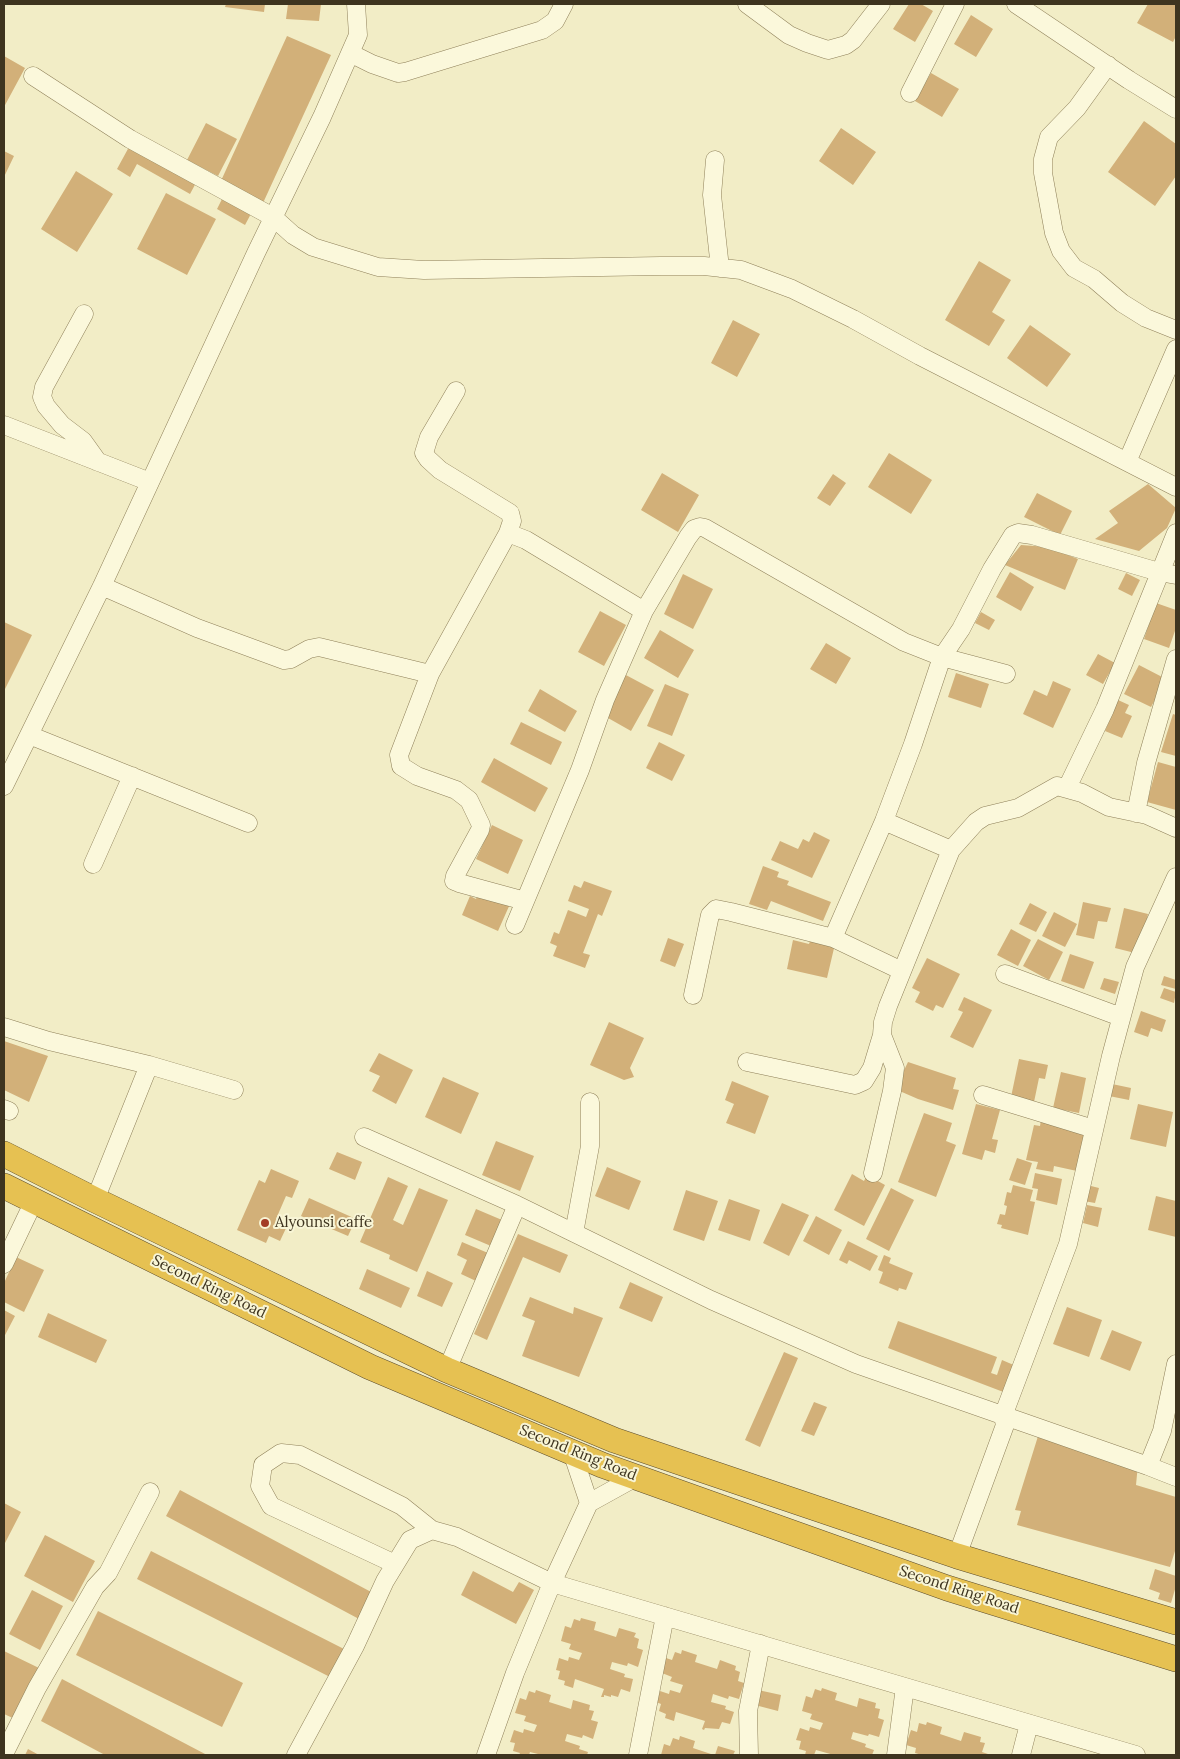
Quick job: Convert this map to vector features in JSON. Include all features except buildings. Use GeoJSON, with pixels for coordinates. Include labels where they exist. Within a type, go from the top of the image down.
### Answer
{"type":"FeatureCollection","features":[{"type":"Feature","properties":{"kind":"highway","name":"Second Ring Road"},"geometry":{"type":"LineString","coordinates":[[4,1154],[447,1370],[614,1440],[957,1556],[1176,1622]]}},
{"type":"Feature","properties":{"kind":"highway","name":"Second Ring Road"},"geometry":{"type":"LineString","coordinates":[[4,1186],[370,1367],[602,1465],[946,1588],[1176,1659]]}},
{"type":"Feature","properties":{"kind":"street"},"geometry":{"type":"LineString","coordinates":[[4,786],[102,586],[350,53],[358,35],[356,4]]}},
{"type":"Feature","properties":{"kind":"street"},"geometry":{"type":"LineString","coordinates":[[350,53],[372,64],[398,73],[405,72],[542,30],[555,20],[564,4]]}},
{"type":"Feature","properties":{"kind":"street"},"geometry":{"type":"LineString","coordinates":[[747,4],[789,35],[828,50],[846,45],[853,40],[880,4]]}},
{"type":"Feature","properties":{"kind":"street"},"geometry":{"type":"LineString","coordinates":[[910,93],[955,4]]}},
{"type":"Feature","properties":{"kind":"street"},"geometry":{"type":"LineString","coordinates":[[1016,4],[1176,109]]}},
{"type":"Feature","properties":{"kind":"street"},"geometry":{"type":"LineString","coordinates":[[1108,66],[1078,108],[1049,137],[1043,159],[1043,172],[1054,233],[1060,251],[1074,268],[1094,280],[1146,318],[1176,330]]}},
{"type":"Feature","properties":{"kind":"street"},"geometry":{"type":"LineString","coordinates":[[33,76],[130,139],[273,217],[293,235],[313,247],[378,267],[424,270],[661,266],[704,266],[741,270],[792,289],[1176,487]]}},
{"type":"Feature","properties":{"kind":"street"},"geometry":{"type":"LineString","coordinates":[[716,160],[712,195],[720,268]]}},
{"type":"Feature","properties":{"kind":"street"},"geometry":{"type":"LineString","coordinates":[[84,314],[44,387],[42,397],[46,406],[62,425],[83,441],[98,462]]}},
{"type":"Feature","properties":{"kind":"street"},"geometry":{"type":"LineString","coordinates":[[1127,462],[1176,349]]}},
{"type":"Feature","properties":{"kind":"street"},"geometry":{"type":"LineString","coordinates":[[456,391],[429,438],[424,453],[440,470],[510,513],[512,521],[508,533],[430,674],[399,755],[401,766],[417,776],[456,790],[469,800],[481,825],[454,880],[459,884],[525,901]]}},
{"type":"Feature","properties":{"kind":"street"},"geometry":{"type":"LineString","coordinates":[[4,425],[150,482]]}},
{"type":"Feature","properties":{"kind":"street"},"geometry":{"type":"LineString","coordinates":[[515,925],[580,770],[605,700],[644,611],[694,529],[700,527],[713,533],[904,642],[942,657],[1006,674]]}},
{"type":"Feature","properties":{"kind":"street"},"geometry":{"type":"LineString","coordinates":[[508,533],[526,540],[644,611]]}},
{"type":"Feature","properties":{"kind":"street"},"geometry":{"type":"LineString","coordinates":[[1066,788],[1106,709],[1128,655],[1168,574],[1176,533]]}},
{"type":"Feature","properties":{"kind":"street"},"geometry":{"type":"LineString","coordinates":[[832,938],[884,820],[913,744],[942,657],[962,629],[1009,540],[1018,534],[1032,536],[1168,574]]}},
{"type":"Feature","properties":{"kind":"street"},"geometry":{"type":"LineString","coordinates":[[102,586],[197,628],[284,660],[319,647],[430,674]]}},
{"type":"Feature","properties":{"kind":"street"},"geometry":{"type":"LineString","coordinates":[[1136,813],[1146,763],[1176,659]]}},
{"type":"Feature","properties":{"kind":"street"},"geometry":{"type":"LineString","coordinates":[[29,735],[248,823]]}},
{"type":"Feature","properties":{"kind":"street"},"geometry":{"type":"LineString","coordinates":[[94,864],[132,776]]}},
{"type":"Feature","properties":{"kind":"street"},"geometry":{"type":"LineString","coordinates":[[747,1062],[855,1085],[864,1081],[872,1068],[888,1006],[951,850],[976,822],[985,816],[1018,808],[1058,786],[1109,807],[1147,815],[1176,828]]}},
{"type":"Feature","properties":{"kind":"street"},"geometry":{"type":"LineString","coordinates":[[884,820],[951,850]]}},
{"type":"Feature","properties":{"kind":"street"},"geometry":{"type":"LineString","coordinates":[[957,1556],[1004,1426],[1003,1416],[1068,1244],[1121,1017],[1135,967],[1176,877]]}},
{"type":"Feature","properties":{"kind":"street"},"geometry":{"type":"LineString","coordinates":[[693,995],[710,915],[716,910],[731,912],[832,938],[902,971]]}},
{"type":"Feature","properties":{"kind":"street"},"geometry":{"type":"LineString","coordinates":[[1005,974],[1121,1017]]}},
{"type":"Feature","properties":{"kind":"street"},"geometry":{"type":"LineString","coordinates":[[4,1028],[149,1065],[234,1090]]}},
{"type":"Feature","properties":{"kind":"street"},"geometry":{"type":"LineString","coordinates":[[873,1173],[892,1091],[895,1068],[882,1034]]}},
{"type":"Feature","properties":{"kind":"street"},"geometry":{"type":"LineString","coordinates":[[96,1200],[149,1065]]}},
{"type":"Feature","properties":{"kind":"street"},"geometry":{"type":"LineString","coordinates":[[983,1095],[1094,1129]]}},
{"type":"Feature","properties":{"kind":"street"},"geometry":{"type":"LineString","coordinates":[[574,1233],[590,1146],[590,1102]]}},
{"type":"Feature","properties":{"kind":"street"},"geometry":{"type":"LineString","coordinates":[[364,1137],[518,1205],[711,1300],[856,1364],[1175,1474]]}},
{"type":"Feature","properties":{"kind":"street"},"geometry":{"type":"LineString","coordinates":[[4,1264],[34,1201]]}},
{"type":"Feature","properties":{"kind":"street"},"geometry":{"type":"LineString","coordinates":[[447,1370],[518,1205]]}},
{"type":"Feature","properties":{"kind":"street"},"geometry":{"type":"LineString","coordinates":[[1148,1466],[1162,1431],[1176,1364]]}},
{"type":"Feature","properties":{"kind":"street"},"geometry":{"type":"LineString","coordinates":[[572,1452],[589,1503]]}},
{"type":"Feature","properties":{"kind":"street"},"geometry":{"type":"LineString","coordinates":[[395,1564],[271,1506],[260,1486],[263,1466],[281,1453],[300,1455],[402,1506],[432,1530],[457,1537],[552,1583],[1136,1755]]}},
{"type":"Feature","properties":{"kind":"street"},"geometry":{"type":"LineString","coordinates":[[486,1755],[515,1673],[552,1583],[589,1503],[636,1477]]}},
{"type":"Feature","properties":{"kind":"street"},"geometry":{"type":"LineString","coordinates":[[4,1754],[37,1688],[95,1588],[108,1573],[150,1492]]}},
{"type":"Feature","properties":{"kind":"street"},"geometry":{"type":"LineString","coordinates":[[296,1755],[355,1646],[385,1581],[395,1564],[410,1540],[432,1530]]}},
{"type":"Feature","properties":{"kind":"street"},"geometry":{"type":"LineString","coordinates":[[638,1755],[665,1616]]}},
{"type":"Feature","properties":{"kind":"street"},"geometry":{"type":"LineString","coordinates":[[749,1755],[748,1711],[761,1644]]}},
{"type":"Feature","properties":{"kind":"street"},"geometry":{"type":"LineString","coordinates":[[896,1755],[905,1687]]}},
{"type":"Feature","properties":{"kind":"street"},"geometry":{"type":"LineString","coordinates":[[1021,1755],[1028,1724]]}},
{"type":"Feature","properties":{"kind":"place","name":"Alyounsi caffe"},"geometry":{"type":"Point","coordinates":[265,1223]}}]}
